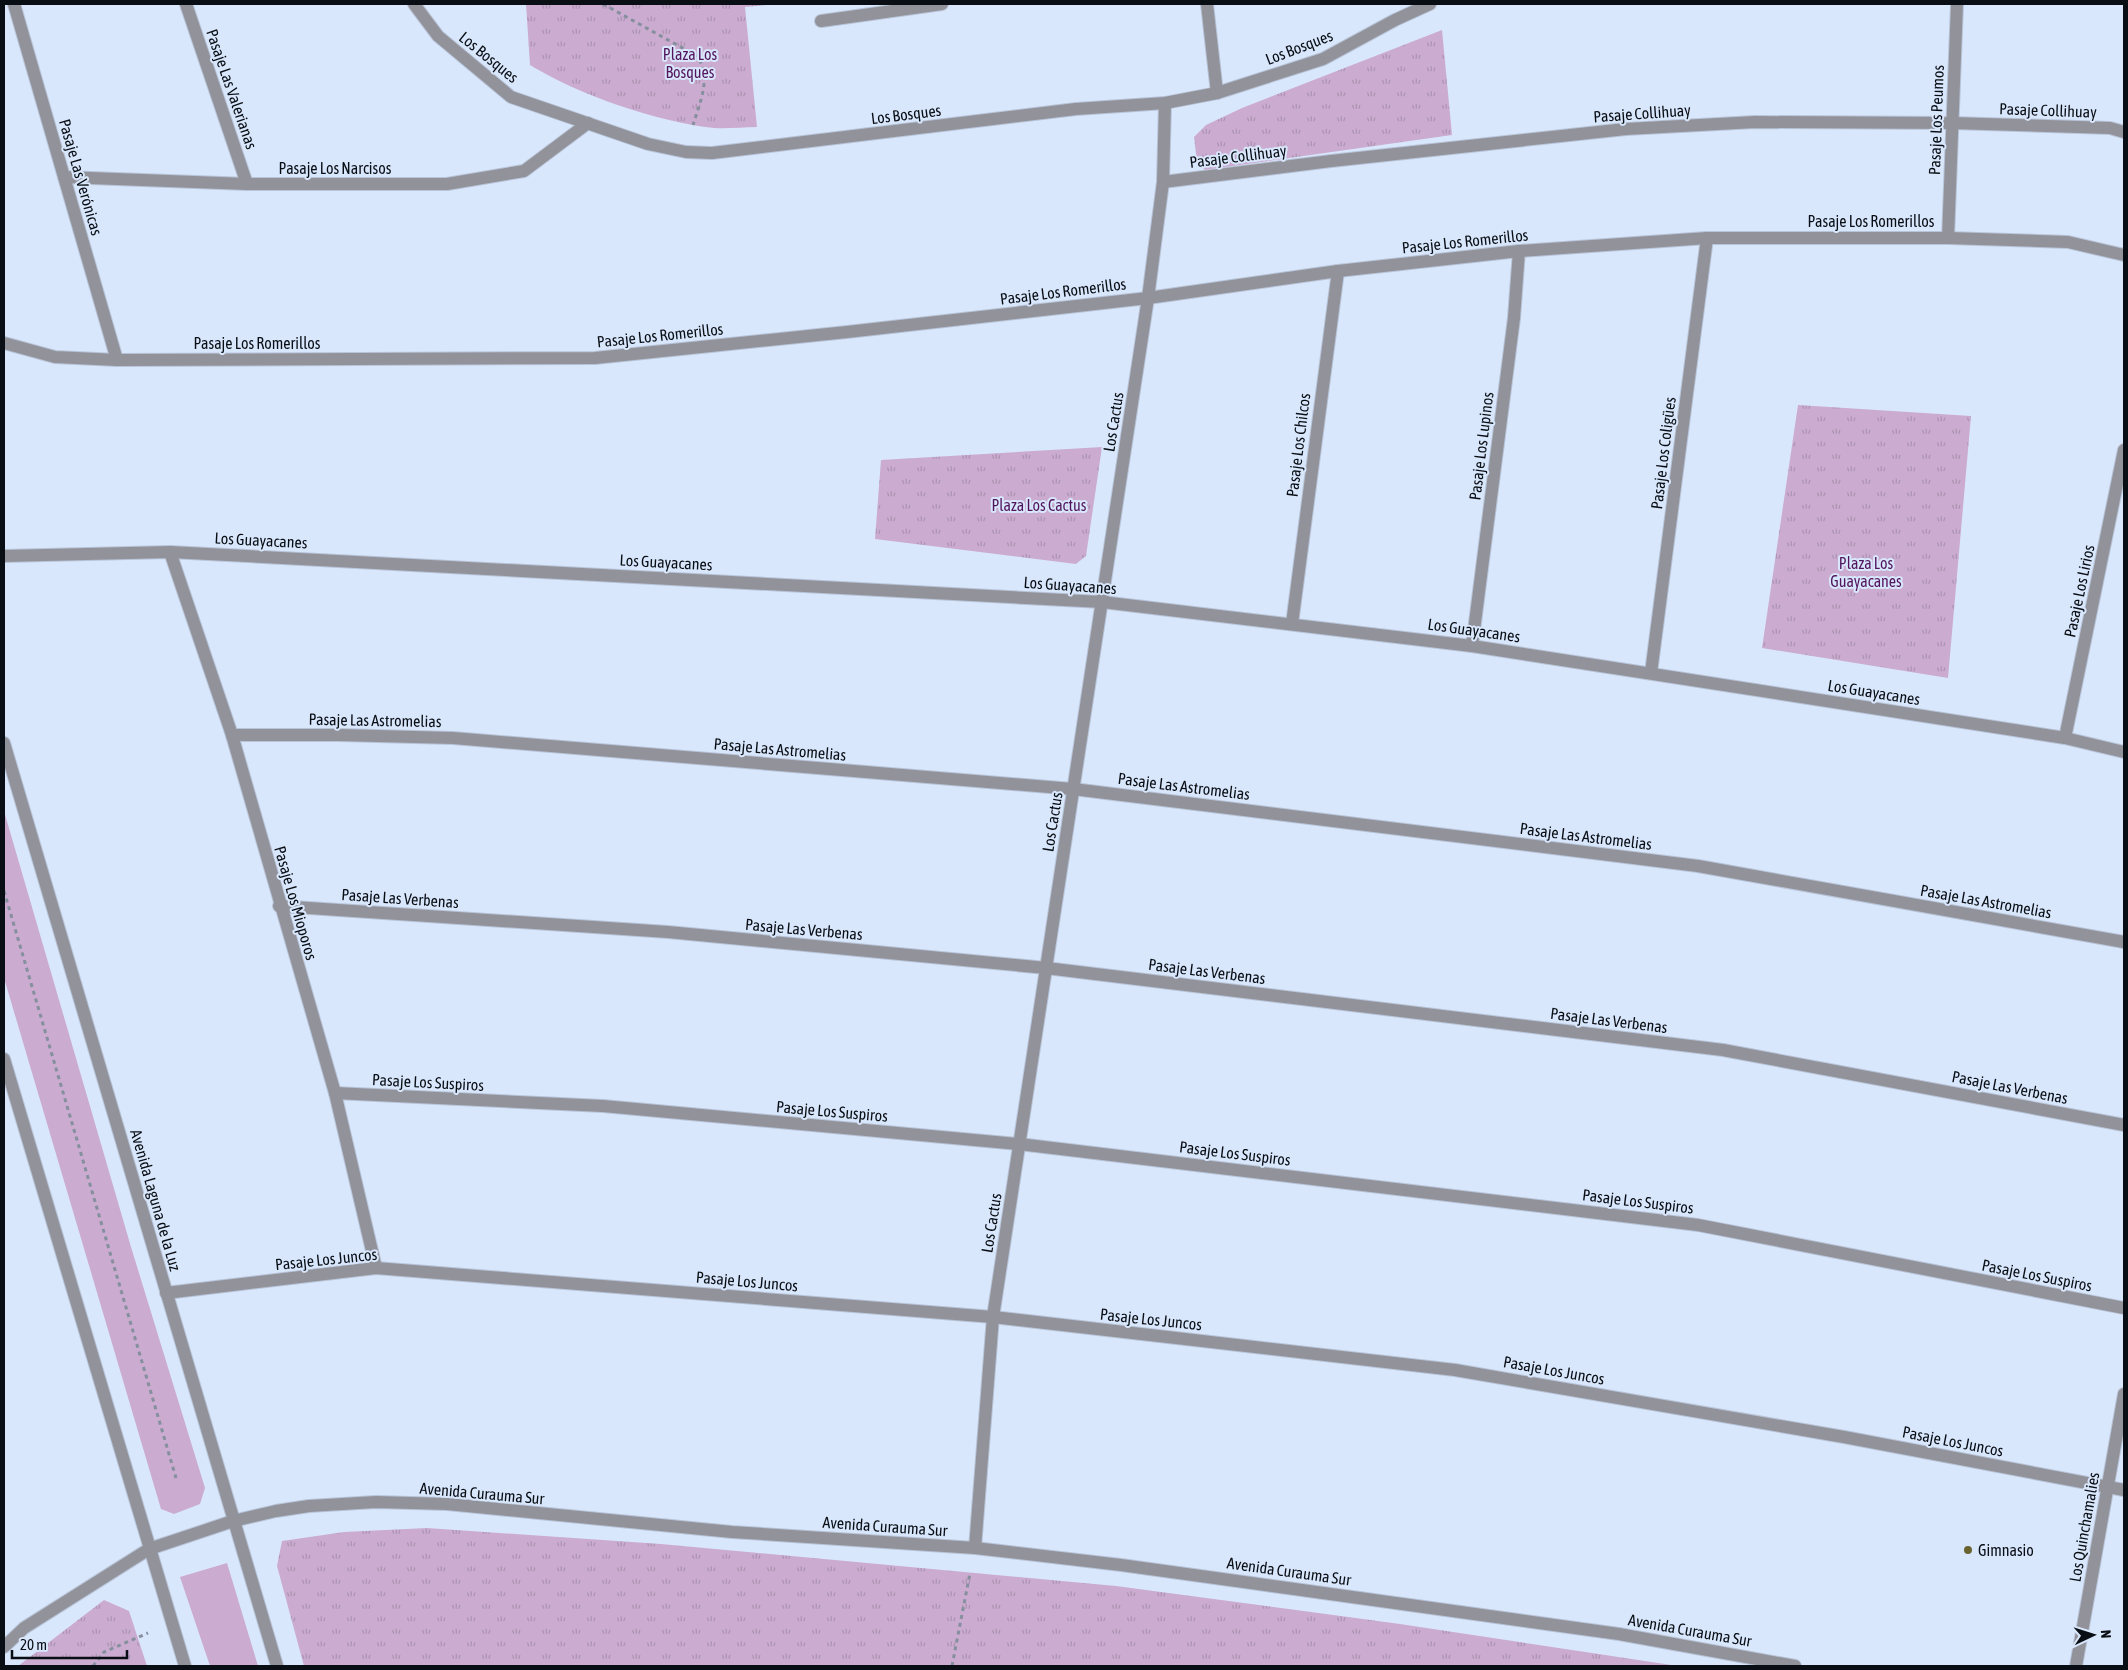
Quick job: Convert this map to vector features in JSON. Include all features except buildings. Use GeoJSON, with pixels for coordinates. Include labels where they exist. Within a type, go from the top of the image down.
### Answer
{"type":"FeatureCollection","features":[{"type":"Feature","properties":{"kind":"street","name":"Pasaje Las Verónicas"},"geometry":{"type":"LineString","coordinates":[[14,4],[117,360]]}},
{"type":"Feature","properties":{"kind":"street","name":"Pasaje Las Valerianas"},"geometry":{"type":"LineString","coordinates":[[186,4],[248,184]]}},
{"type":"Feature","properties":{"kind":"street","name":"Los Bosques"},"geometry":{"type":"LineString","coordinates":[[414,4],[438,36],[511,97],[648,144],[686,152],[712,153],[1076,109],[1165,103],[1217,93],[1323,59],[1395,20],[1430,4]]}},
{"type":"Feature","properties":{"kind":"street"},"geometry":{"type":"LineString","coordinates":[[821,20],[942,4]]}},
{"type":"Feature","properties":{"kind":"street"},"geometry":{"type":"LineString","coordinates":[[1207,4],[1217,93]]}},
{"type":"Feature","properties":{"kind":"street","name":"Pasaje Los Peumos"},"geometry":{"type":"LineString","coordinates":[[1948,238],[1956,4]]}},
{"type":"Feature","properties":{"kind":"street","name":"Los Cactus"},"geometry":{"type":"LineString","coordinates":[[975,1548],[993,1317],[1148,298],[1163,182],[1165,103]]}},
{"type":"Feature","properties":{"kind":"street","name":"Pasaje Los Narcisos"},"geometry":{"type":"LineString","coordinates":[[64,177],[248,184],[447,184],[524,171],[588,122]]}},
{"type":"Feature","properties":{"kind":"street","name":"Pasaje Collihuay"},"geometry":{"type":"LineString","coordinates":[[1163,182],[1331,161],[1626,129],[1755,122],[1952,122],[2110,128],[2124,132]]}},
{"type":"Feature","properties":{"kind":"street","name":"Pasaje Los Romerillos"},"geometry":{"type":"LineString","coordinates":[[4,343],[55,357],[117,360],[595,358],[1148,298],[1338,271],[1519,251],[1707,238],[1948,238],[2068,242],[2124,255]]}},
{"type":"Feature","properties":{"kind":"street","name":"Pasaje Los Coligües"},"geometry":{"type":"LineString","coordinates":[[1651,673],[1707,238]]}},
{"type":"Feature","properties":{"kind":"street","name":"Pasaje Los Lupinos"},"geometry":{"type":"LineString","coordinates":[[1472,646],[1514,318],[1519,251]]}},
{"type":"Feature","properties":{"kind":"street","name":"Pasaje Los Chilcos"},"geometry":{"type":"LineString","coordinates":[[1292,624],[1338,271]]}},
{"type":"Feature","properties":{"kind":"street","name":"Pasaje Los Lirios"},"geometry":{"type":"LineString","coordinates":[[2065,738],[2124,450]]}},
{"type":"Feature","properties":{"kind":"street","name":"Los Guayacanes"},"geometry":{"type":"LineString","coordinates":[[4,556],[170,552],[1102,602],[1472,646],[2065,738],[2124,752]]}},
{"type":"Feature","properties":{"kind":"street","name":"Pasaje Los Mioporos"},"geometry":{"type":"LineString","coordinates":[[170,552],[232,734],[279,906],[335,1093],[376,1268]]}},
{"type":"Feature","properties":{"kind":"street","name":"Pasaje Las Astromelias"},"geometry":{"type":"LineString","coordinates":[[232,734],[339,734],[454,738],[1073,789],[1698,866],[2124,942]]}},
{"type":"Feature","properties":{"kind":"street","name":"Avenida Laguna de la Luz"},"geometry":{"type":"LineString","coordinates":[[4,743],[277,1666]]}},
{"type":"Feature","properties":{"kind":"street","name":"Pasaje Las Verbenas"},"geometry":{"type":"LineString","coordinates":[[279,906],[668,932],[1046,968],[1722,1050],[2124,1125]]}},
{"type":"Feature","properties":{"kind":"street"},"geometry":{"type":"LineString","coordinates":[[4,1059],[185,1666]]}},
{"type":"Feature","properties":{"kind":"street","name":"Pasaje Los Suspiros"},"geometry":{"type":"LineString","coordinates":[[335,1093],[604,1106],[1019,1144],[1698,1225],[2124,1308]]}},
{"type":"Feature","properties":{"kind":"street","name":"Pasaje Los Juncos"},"geometry":{"type":"LineString","coordinates":[[166,1293],[376,1268],[993,1317],[1455,1370],[1844,1437],[2124,1490]]}},
{"type":"Feature","properties":{"kind":"street","name":"Los Quinchamalies"},"geometry":{"type":"LineString","coordinates":[[2076,1666],[2124,1394]]}},
{"type":"Feature","properties":{"kind":"street","name":"Avenida Curauma Sur"},"geometry":{"type":"LineString","coordinates":[[4,1647],[24,1628],[149,1550],[233,1521],[276,1511],[343,1503],[447,1504],[732,1532],[975,1548],[1131,1566],[1571,1627],[1795,1666]]}},
{"type":"Feature","properties":{"kind":"path"},"geometry":{"type":"LineString","coordinates":[[603,4],[697,56],[702,64],[705,80],[686,152]]}},
{"type":"Feature","properties":{"kind":"path"},"geometry":{"type":"LineString","coordinates":[[4,891],[176,1478]]}},
{"type":"Feature","properties":{"kind":"path"},"geometry":{"type":"LineString","coordinates":[[952,1666],[975,1548]]}},
{"type":"Feature","properties":{"kind":"path"},"geometry":{"type":"LineString","coordinates":[[93,1666],[104,1652],[172,1622]]}},
{"type":"Feature","properties":{"kind":"green space","name":"Plaza Los Bosques"},"geometry":{"type":"Polygon","coordinates":[[[526,4],[779,4],[745,7],[757,127],[714,128],[668,120],[595,97],[550,76],[530,65],[526,4]]]}},
{"type":"Feature","properties":{"kind":"green space"},"geometry":{"type":"Polygon","coordinates":[[[1442,30],[1452,135],[1205,170],[1197,162],[1194,137],[1206,125],[1242,108],[1442,30]]]}},
{"type":"Feature","properties":{"kind":"green space","name":"Plaza Los Guayacanes"},"geometry":{"type":"Polygon","coordinates":[[[1798,405],[1971,416],[1948,678],[1762,648],[1798,405]]]}},
{"type":"Feature","properties":{"kind":"green space","name":"Plaza Los Cactus"},"geometry":{"type":"Polygon","coordinates":[[[1102,447],[1086,556],[1076,564],[875,539],[881,460],[1102,447]]]}},
{"type":"Feature","properties":{"kind":"green space"},"geometry":{"type":"Polygon","coordinates":[[[4,811],[131,1247],[205,1488],[200,1504],[174,1514],[161,1509],[4,978],[4,811]]]}},
{"type":"Feature","properties":{"kind":"green space"},"geometry":{"type":"Polygon","coordinates":[[[427,1528],[661,1544],[1116,1586],[1400,1624],[1678,1666],[304,1666],[277,1566],[282,1541],[344,1532],[427,1528]]]}},
{"type":"Feature","properties":{"kind":"green space"},"geometry":{"type":"Polygon","coordinates":[[[227,1563],[258,1666],[210,1666],[180,1577],[227,1563]]]}},
{"type":"Feature","properties":{"kind":"green space"},"geometry":{"type":"Polygon","coordinates":[[[104,1600],[129,1611],[147,1666],[18,1666],[104,1600]]]}},
{"type":"Feature","properties":{"kind":"place","name":"Gimnasio"},"geometry":{"type":"Point","coordinates":[1968,1550]}}]}
